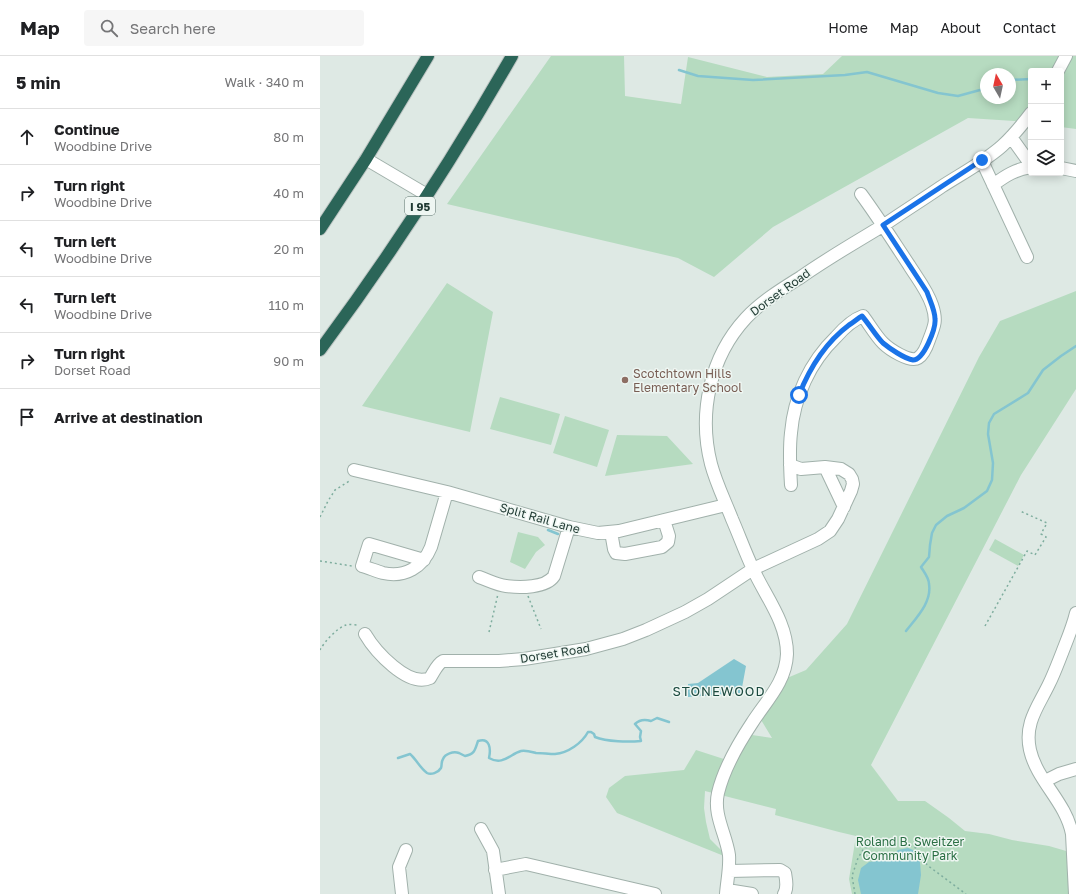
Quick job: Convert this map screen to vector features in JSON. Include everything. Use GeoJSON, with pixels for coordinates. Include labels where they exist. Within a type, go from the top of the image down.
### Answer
{"type":"FeatureCollection","features":[{"type":"Feature","properties":{"kind":"highway"},"geometry":{"type":"LineString","coordinates":[[320,229],[366,159],[428,56]]}},
{"type":"Feature","properties":{"kind":"highway","name":"I 95"},"geometry":{"type":"LineString","coordinates":[[320,350],[380,266],[427,195],[487,100],[512,56]]}},
{"type":"Feature","properties":{"kind":"street"},"geometry":{"type":"LineString","coordinates":[[1060,68],[1066,56]]}},
{"type":"Feature","properties":{"kind":"street","name":"Dorset Road"},"geometry":{"type":"LineString","coordinates":[[727,892],[729,871],[728,851],[717,811],[718,794],[724,774],[737,748],[780,681],[786,666],[786,645],[783,630],[753,569],[726,505],[708,450],[706,410],[708,391],[717,362],[738,327],[760,305],[812,269],[883,225],[1000,148],[1028,117]]}},
{"type":"Feature","properties":{"kind":"street"},"geometry":{"type":"LineString","coordinates":[[1011,137],[1028,162]]}},
{"type":"Feature","properties":{"kind":"street"},"geometry":{"type":"LineString","coordinates":[[366,159],[427,195]]}},
{"type":"Feature","properties":{"kind":"street"},"geometry":{"type":"LineString","coordinates":[[982,160],[1026,257]]}},
{"type":"Feature","properties":{"kind":"street"},"geometry":{"type":"LineString","coordinates":[[993,185],[1008,174],[1018,169],[1028,167]]}},
{"type":"Feature","properties":{"kind":"street"},"geometry":{"type":"LineString","coordinates":[[1064,169],[1076,171]]}},
{"type":"Feature","properties":{"kind":"street"},"geometry":{"type":"LineString","coordinates":[[791,485],[790,465],[793,416],[799,395],[812,367],[830,342],[844,328],[862,316],[883,343],[902,356],[913,360],[922,354],[934,326],[935,319],[932,304],[927,292],[861,194]]}},
{"type":"Feature","properties":{"kind":"street"},"geometry":{"type":"LineString","coordinates":[[753,569],[825,535],[834,526],[852,491],[853,484],[851,476],[841,469],[825,467],[801,469],[790,465]]}},
{"type":"Feature","properties":{"kind":"street"},"geometry":{"type":"LineString","coordinates":[[825,467],[844,507]]}},
{"type":"Feature","properties":{"kind":"street","name":"Split Rail Lane"},"geometry":{"type":"LineString","coordinates":[[359,471],[447,492],[569,527],[598,533],[611,532],[726,505]]}},
{"type":"Feature","properties":{"kind":"street"},"geometry":{"type":"LineString","coordinates":[[424,560],[369,544],[362,566],[383,573],[397,574],[409,571],[420,565],[424,560],[428,555],[447,492]]}},
{"type":"Feature","properties":{"kind":"street"},"geometry":{"type":"LineString","coordinates":[[611,532],[616,553],[625,554],[662,546],[668,542],[669,536],[664,520]]}},
{"type":"Feature","properties":{"kind":"street"},"geometry":{"type":"LineString","coordinates":[[479,577],[506,586],[524,587],[548,581],[554,576],[569,527]]}},
{"type":"Feature","properties":{"kind":"street","name":"Dorset Road"},"geometry":{"type":"LineString","coordinates":[[363,629],[371,643],[380,654],[398,670],[413,678],[425,680],[430,678],[440,662],[447,660],[492,661],[524,659],[586,649],[623,640],[696,607],[753,569]]}},
{"type":"Feature","properties":{"kind":"street"},"geometry":{"type":"LineString","coordinates":[[1075,894],[1073,840],[1071,827],[1064,811],[1039,772],[1030,749],[1028,735],[1030,720],[1050,684],[1076,613]]}},
{"type":"Feature","properties":{"kind":"street"},"geometry":{"type":"LineString","coordinates":[[1045,781],[1059,774],[1076,769]]}},
{"type":"Feature","properties":{"kind":"street"},"geometry":{"type":"LineString","coordinates":[[481,829],[493,851],[499,894]]}},
{"type":"Feature","properties":{"kind":"street"},"geometry":{"type":"LineString","coordinates":[[402,894],[399,867],[406,850]]}},
{"type":"Feature","properties":{"kind":"street"},"geometry":{"type":"LineString","coordinates":[[495,870],[526,864],[655,894]]}},
{"type":"Feature","properties":{"kind":"street"},"geometry":{"type":"LineString","coordinates":[[729,871],[780,870],[785,873],[787,880],[786,892],[784,894]]}},
{"type":"Feature","properties":{"kind":"street"},"geometry":{"type":"LineString","coordinates":[[727,892],[752,894]]}},
{"type":"Feature","properties":{"kind":"path"},"geometry":{"type":"LineString","coordinates":[[320,517],[335,490],[359,471]]}},
{"type":"Feature","properties":{"kind":"path"},"geometry":{"type":"LineString","coordinates":[[985,626],[1027,551],[1035,555],[1046,537],[1041,534],[1047,523],[1020,511]]}},
{"type":"Feature","properties":{"kind":"path"},"geometry":{"type":"LineString","coordinates":[[320,561],[349,566],[362,566]]}},
{"type":"Feature","properties":{"kind":"path"},"geometry":{"type":"LineString","coordinates":[[489,632],[500,584]]}},
{"type":"Feature","properties":{"kind":"path"},"geometry":{"type":"LineString","coordinates":[[524,587],[541,629]]}},
{"type":"Feature","properties":{"kind":"path"},"geometry":{"type":"LineString","coordinates":[[320,650],[328,638],[346,624],[363,629]]}},
{"type":"Feature","properties":{"kind":"path"},"geometry":{"type":"LineString","coordinates":[[855,894],[852,876],[858,858],[863,850],[872,845],[898,844],[909,845],[916,848],[927,865],[966,894]]}},
{"type":"Feature","properties":{"kind":"green space"},"geometry":{"type":"Polygon","coordinates":[[[551,56],[624,56],[625,96],[681,104],[688,57],[767,77],[823,74],[842,56],[1076,56],[1076,129],[1064,127],[1064,68],[1028,68],[1028,122],[968,118],[773,227],[714,277],[678,258],[447,204],[551,56]]]}},
{"type":"Feature","properties":{"kind":"green space"},"geometry":{"type":"Polygon","coordinates":[[[447,283],[493,312],[470,432],[362,406],[447,283]]]}},
{"type":"Feature","properties":{"kind":"green space","name":"Roland B. Sweitzer Community Park"},"geometry":{"type":"Polygon","coordinates":[[[1076,291],[1076,389],[1021,475],[871,765],[898,801],[925,801],[965,831],[989,834],[1012,840],[1049,846],[1073,853],[1075,894],[852,894],[849,879],[856,836],[775,815],[776,809],[705,791],[704,808],[710,839],[729,858],[617,813],[606,797],[609,788],[625,776],[684,770],[696,750],[730,761],[745,734],[772,738],[758,715],[780,681],[806,670],[847,624],[979,357],[1000,321],[1076,291]]]}},
{"type":"Feature","properties":{"kind":"green space"},"geometry":{"type":"Polygon","coordinates":[[[500,397],[560,414],[551,445],[490,429],[500,397]]]}},
{"type":"Feature","properties":{"kind":"green space"},"geometry":{"type":"Polygon","coordinates":[[[565,416],[609,430],[597,467],[553,453],[565,416]]]}},
{"type":"Feature","properties":{"kind":"green space"},"geometry":{"type":"Polygon","coordinates":[[[617,435],[667,436],[693,464],[605,476],[617,435]]]}},
{"type":"Feature","properties":{"kind":"green space"},"geometry":{"type":"Polygon","coordinates":[[[518,532],[538,537],[545,545],[536,552],[525,569],[510,562],[518,532]]]}},
{"type":"Feature","properties":{"kind":"green space"},"geometry":{"type":"Polygon","coordinates":[[[995,539],[1024,555],[1018,566],[989,550],[995,539]]]}},
{"type":"Feature","properties":{"kind":"water"},"geometry":{"type":"Polygon","coordinates":[[[734,659],[746,666],[741,693],[688,697],[688,684],[698,683],[734,659]]]}},
{"type":"Feature","properties":{"kind":"water"},"geometry":{"type":"Polygon","coordinates":[[[908,848],[913,850],[920,862],[921,875],[918,894],[861,894],[858,880],[861,868],[869,862],[889,859],[898,850],[908,848]]]}},
{"type":"Feature","properties":{"kind":"waterway"},"geometry":{"type":"LineString","coordinates":[[679,70],[698,76],[753,80],[845,75],[867,72],[938,93],[958,96],[980,90]]}},
{"type":"Feature","properties":{"kind":"waterway"},"geometry":{"type":"LineString","coordinates":[[1016,80],[1028,79]]}},
{"type":"Feature","properties":{"kind":"waterway"},"geometry":{"type":"LineString","coordinates":[[906,631],[923,609],[928,597],[929,582],[921,567],[929,557],[932,533],[936,525],[947,516],[964,508],[987,491],[992,480],[993,463],[988,434],[989,423],[994,414],[1028,393],[1043,370],[1076,346]]}},
{"type":"Feature","properties":{"kind":"waterway"},"geometry":{"type":"LineString","coordinates":[[548,530],[558,534]]}},
{"type":"Feature","properties":{"kind":"waterway"},"geometry":{"type":"LineString","coordinates":[[398,758],[410,754],[427,773],[432,774],[441,768],[444,757],[454,752],[465,756],[471,754],[473,753],[478,741],[482,740],[487,742],[489,745],[489,758],[498,761],[506,759],[521,751],[555,754],[565,752],[578,744],[588,732],[594,734],[595,737],[606,740],[641,741],[641,731],[635,724],[637,722],[643,720],[651,721],[657,718],[669,722]]}},
{"type":"Feature","properties":{"kind":"place","name":"Scotchtown Hills Elementary School"},"geometry":{"type":"Point","coordinates":[625,380]}},
{"type":"Feature","properties":{"kind":"district","name":"STONEWOOD"},"geometry":{"type":"Point","coordinates":[719,691]}},
{"type":"Feature","properties":{"kind":"route"},"geometry":{"type":"LineString","coordinates":[[799,395],[803,384],[819,356],[844,328],[859,317],[862,316],[883,343],[902,356],[913,360],[922,354],[934,326],[935,319],[932,304],[927,292],[883,225],[982,160]]}}]}
